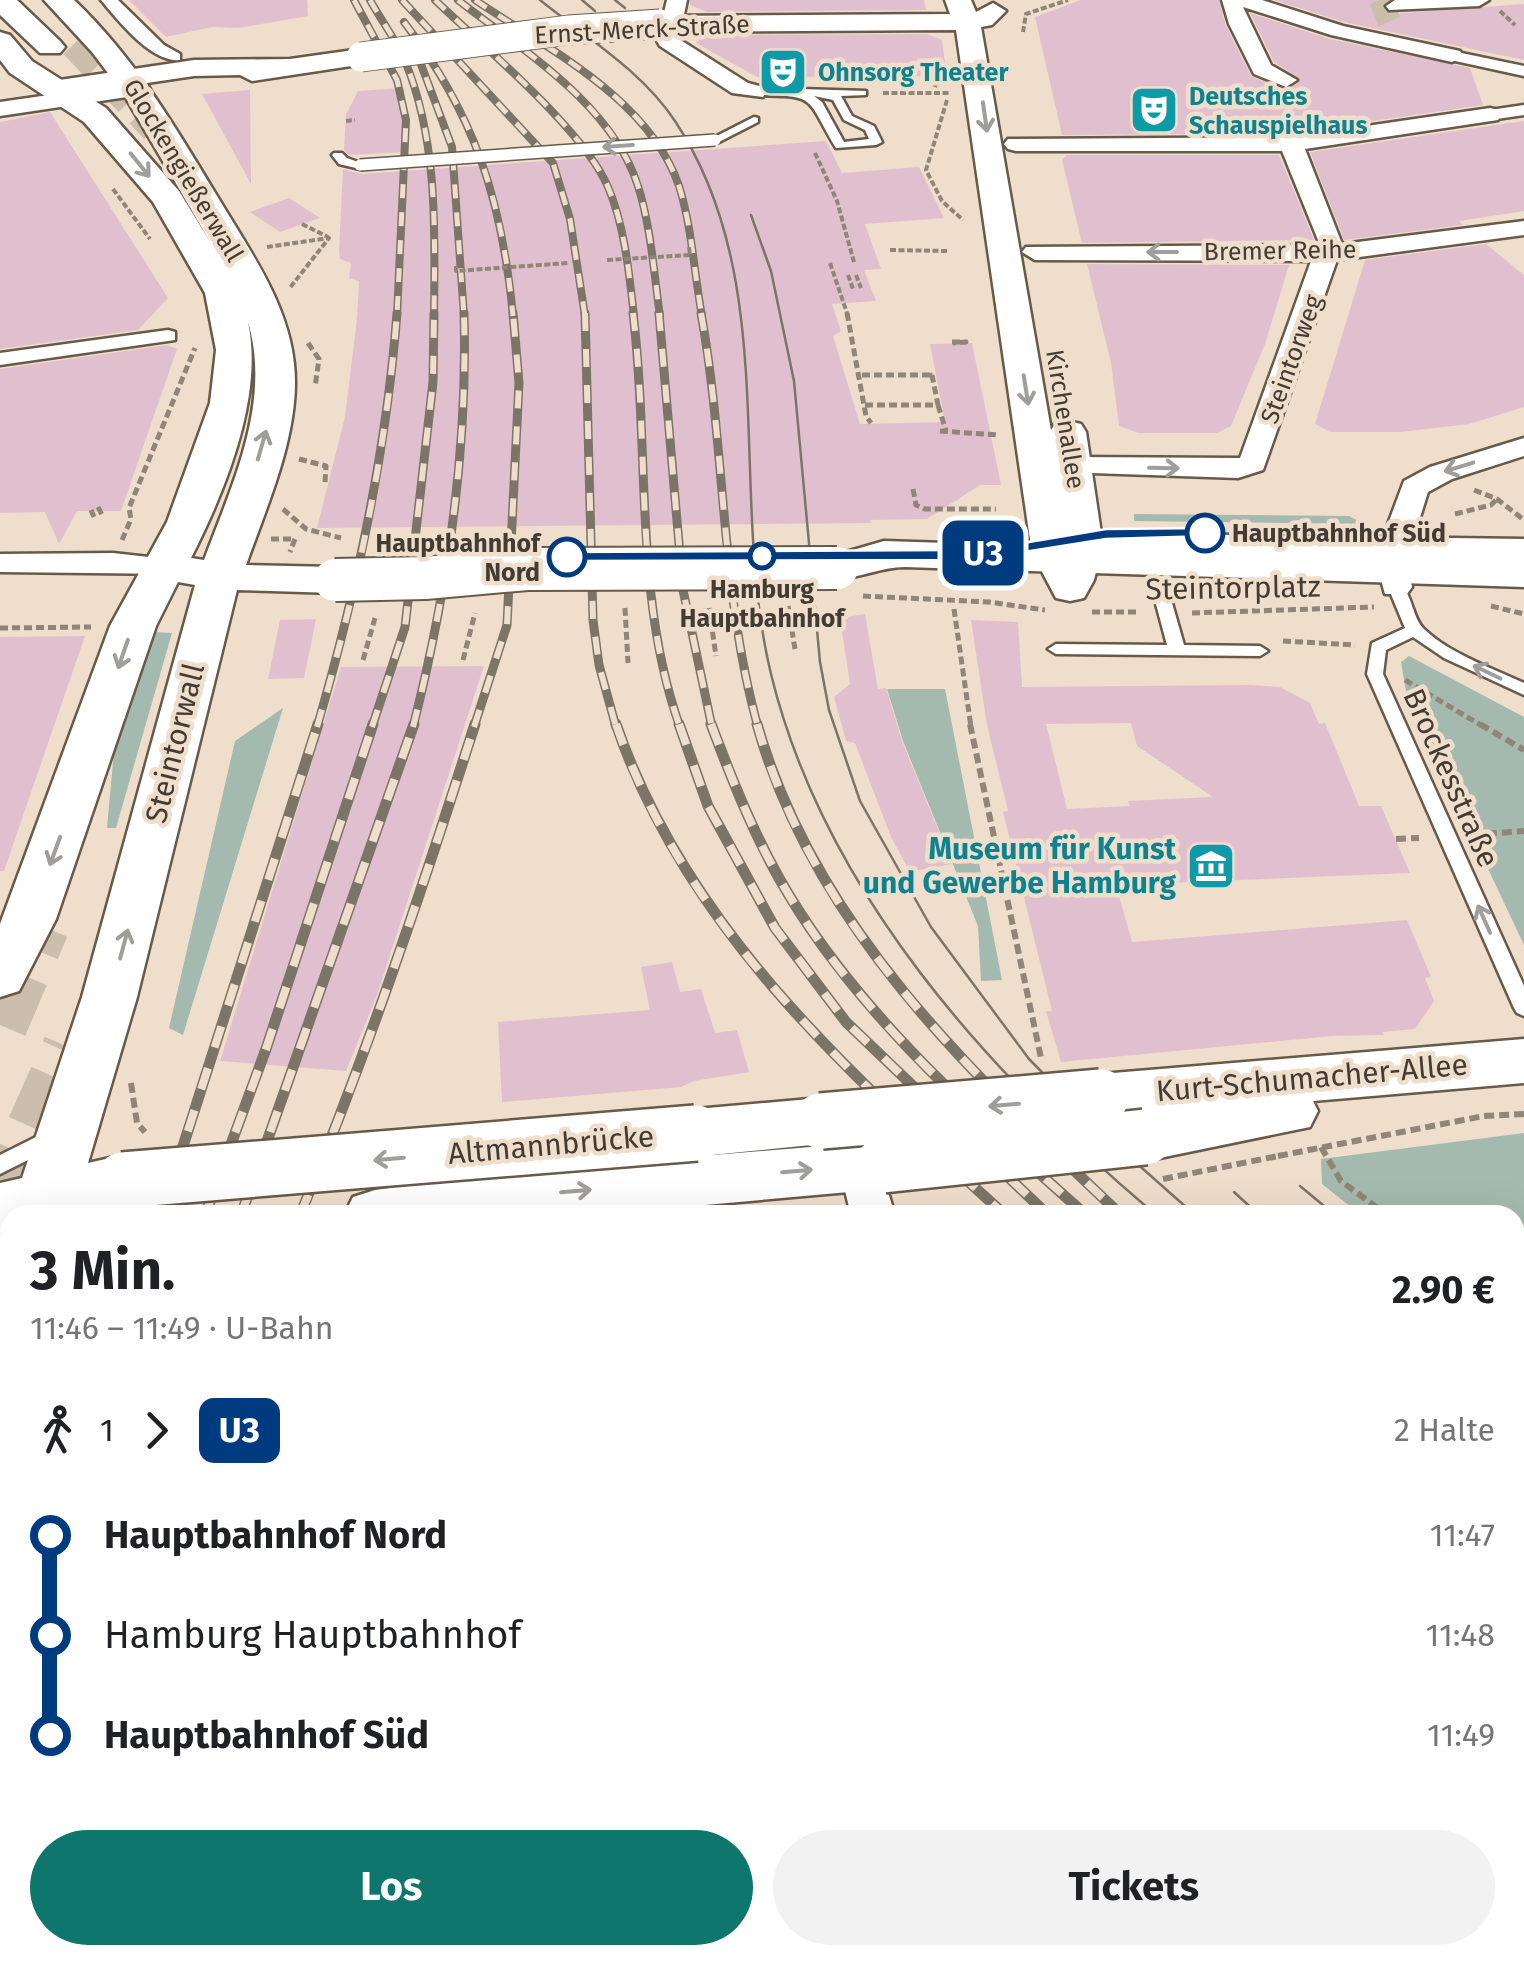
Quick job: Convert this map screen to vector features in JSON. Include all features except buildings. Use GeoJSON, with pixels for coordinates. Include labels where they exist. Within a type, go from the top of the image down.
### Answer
{"type":"FeatureCollection","features":[{"type":"Feature","properties":{"kind":"main road"},"geometry":{"type":"LineString","coordinates":[[2,0],[62,45],[26,0]]}},
{"type":"Feature","properties":{"kind":"main road","name":"Glockengießerwall"},"geometry":{"type":"LineString","coordinates":[[58,0],[102,40],[134,82],[218,224],[256,303]]}},
{"type":"Feature","properties":{"kind":"main road","name":"Glockengießerwall"},"geometry":{"type":"LineString","coordinates":[[0,40],[22,67],[96,116],[167,198],[208,262],[256,303]]}},
{"type":"Feature","properties":{"kind":"main road"},"geometry":{"type":"LineString","coordinates":[[0,976],[29,919],[56,849],[133,626],[188,522],[230,403],[235,350],[256,303]]}},
{"type":"Feature","properties":{"kind":"main road","name":"Steintorwall"},"geometry":{"type":"LineString","coordinates":[[120,1137],[142,875],[204,626],[267,431],[274,393],[276,360],[256,303]]}},
{"type":"Feature","properties":{"kind":"main road"},"geometry":{"type":"LineString","coordinates":[[165,566],[221,576],[340,559],[425,578],[527,569],[959,588],[1075,573]]}},
{"type":"Feature","properties":{"kind":"main road","name":"Steintorplatz"},"geometry":{"type":"LineString","coordinates":[[1075,573],[1392,583]]}},
{"type":"Feature","properties":{"kind":"main road","name":"Steintorplatz"},"geometry":{"type":"LineString","coordinates":[[1075,573],[1163,601],[1392,583]]}},
{"type":"Feature","properties":{"kind":"main road"},"geometry":{"type":"LineString","coordinates":[[1392,583],[1508,594]]}},
{"type":"Feature","properties":{"kind":"main road","name":"Kurt-Schumacher-Allee"},"geometry":{"type":"LineString","coordinates":[[1101,1096],[1524,1060]]}},
{"type":"Feature","properties":{"kind":"main road","name":"Kurt-Schumacher-Allee"},"geometry":{"type":"LineString","coordinates":[[1144,1137],[1332,1105],[1524,1089]]}},
{"type":"Feature","properties":{"kind":"main road","name":"Altmannbrücke"},"geometry":{"type":"LineString","coordinates":[[443,1205],[703,1156],[821,1121],[1101,1096]]}},
{"type":"Feature","properties":{"kind":"main road","name":"Altmannbrücke"},"geometry":{"type":"LineString","coordinates":[[23,1192],[120,1137],[703,1156],[873,1182],[1144,1137]]}},
{"type":"Feature","properties":{"kind":"street"},"geometry":{"type":"LineString","coordinates":[[109,0],[158,48],[174,57]]}},
{"type":"Feature","properties":{"kind":"street"},"geometry":{"type":"LineString","coordinates":[[1232,0],[1232,12],[1243,26],[1262,69],[1286,80]]}},
{"type":"Feature","properties":{"kind":"street"},"geometry":{"type":"LineString","coordinates":[[1242,0],[1338,31],[1524,70]]}},
{"type":"Feature","properties":{"kind":"street"},"geometry":{"type":"LineString","coordinates":[[1396,6],[1479,0]]}},
{"type":"Feature","properties":{"kind":"street"},"geometry":{"type":"LineString","coordinates":[[1243,26],[1252,12],[1264,7]]}},
{"type":"Feature","properties":{"kind":"street","name":"Ernst-Merck-Straße"},"geometry":{"type":"LineString","coordinates":[[62,94],[134,82],[227,78],[284,66],[669,16],[962,11]]}},
{"type":"Feature","properties":{"kind":"street"},"geometry":{"type":"LineString","coordinates":[[962,11],[985,26],[1003,18]]}},
{"type":"Feature","properties":{"kind":"street","name":"Kirchenallee"},"geometry":{"type":"LineString","coordinates":[[962,11],[982,94],[1049,320],[1073,466],[1075,573]]}},
{"type":"Feature","properties":{"kind":"street"},"geometry":{"type":"LineString","coordinates":[[669,16],[668,41],[710,71],[755,92]]}},
{"type":"Feature","properties":{"kind":"street"},"geometry":{"type":"LineString","coordinates":[[1338,31],[1374,16]]}},
{"type":"Feature","properties":{"kind":"street","name":"Kirchenallee"},"geometry":{"type":"LineString","coordinates":[[1003,18],[1023,239],[1075,573]]}},
{"type":"Feature","properties":{"kind":"street"},"geometry":{"type":"LineString","coordinates":[[0,98],[62,94]]}},
{"type":"Feature","properties":{"kind":"street"},"geometry":{"type":"LineString","coordinates":[[0,110],[62,94]]}},
{"type":"Feature","properties":{"kind":"street"},"geometry":{"type":"LineString","coordinates":[[1016,144],[1291,144],[1524,110]]}},
{"type":"Feature","properties":{"kind":"street"},"geometry":{"type":"LineString","coordinates":[[1291,144],[1331,240],[1330,253]]}},
{"type":"Feature","properties":{"kind":"street","name":"Bremer Reihe"},"geometry":{"type":"LineString","coordinates":[[1023,239],[1330,253],[1524,228]]}},
{"type":"Feature","properties":{"kind":"street","name":"Steintorweg"},"geometry":{"type":"LineString","coordinates":[[1073,466],[1238,469],[1253,464],[1330,253]]}},
{"type":"Feature","properties":{"kind":"street"},"geometry":{"type":"LineString","coordinates":[[0,344],[166,326],[0,359]]}},
{"type":"Feature","properties":{"kind":"street"},"geometry":{"type":"LineString","coordinates":[[1524,447],[1441,473],[1415,487],[1392,583],[1524,551]]}},
{"type":"Feature","properties":{"kind":"street"},"geometry":{"type":"LineString","coordinates":[[6,563],[165,566]]}},
{"type":"Feature","properties":{"kind":"lane"},"geometry":{"type":"LineString","coordinates":[[755,92],[862,93]]}},
{"type":"Feature","properties":{"kind":"lane"},"geometry":{"type":"LineString","coordinates":[[801,92],[816,102],[840,146],[876,142],[870,128],[848,118],[837,98],[824,92]]}},
{"type":"Feature","properties":{"kind":"lane"},"geometry":{"type":"LineString","coordinates":[[338,155],[360,165],[715,140],[754,120]]}},
{"type":"Feature","properties":{"kind":"lane"},"geometry":{"type":"LineString","coordinates":[[1392,583],[1414,630],[1450,654],[1524,690]]}},
{"type":"Feature","properties":{"kind":"lane"},"geometry":{"type":"LineString","coordinates":[[1163,601],[1177,650]]}},
{"type":"Feature","properties":{"kind":"lane","name":"Brockesstraße"},"geometry":{"type":"LineString","coordinates":[[1414,630],[1378,647],[1375,674],[1524,1008]]}},
{"type":"Feature","properties":{"kind":"lane"},"geometry":{"type":"LineString","coordinates":[[1056,649],[1265,646]]}},
{"type":"Feature","properties":{"kind":"path"},"geometry":{"type":"LineString","coordinates":[[1003,18],[1068,0]]}},
{"type":"Feature","properties":{"kind":"path"},"geometry":{"type":"LineString","coordinates":[[954,76],[926,163],[935,194],[960,214],[964,226]]}},
{"type":"Feature","properties":{"kind":"path"},"geometry":{"type":"LineString","coordinates":[[935,87],[938,78]]}},
{"type":"Feature","properties":{"kind":"path"},"geometry":{"type":"LineString","coordinates":[[862,93],[982,94]]}},
{"type":"Feature","properties":{"kind":"path"},"geometry":{"type":"LineString","coordinates":[[346,121],[355,120]]}},
{"type":"Feature","properties":{"kind":"path"},"geometry":{"type":"LineString","coordinates":[[837,201],[854,262]]}},
{"type":"Feature","properties":{"kind":"path"},"geometry":{"type":"LineString","coordinates":[[302,224],[329,238]]}},
{"type":"Feature","properties":{"kind":"path"},"geometry":{"type":"LineString","coordinates":[[256,303],[329,238]]}},
{"type":"Feature","properties":{"kind":"path"},"geometry":{"type":"LineString","coordinates":[[258,248],[329,238]]}},
{"type":"Feature","properties":{"kind":"path"},"geometry":{"type":"LineString","coordinates":[[607,260],[690,255],[688,247]]}},
{"type":"Feature","properties":{"kind":"path"},"geometry":{"type":"LineString","coordinates":[[890,250],[948,251]]}},
{"type":"Feature","properties":{"kind":"path"},"geometry":{"type":"LineString","coordinates":[[456,266],[456,270],[568,263]]}},
{"type":"Feature","properties":{"kind":"path"},"geometry":{"type":"LineString","coordinates":[[830,263],[853,331],[871,424]]}},
{"type":"Feature","properties":{"kind":"path"},"geometry":{"type":"LineString","coordinates":[[848,275],[853,289]]}},
{"type":"Feature","properties":{"kind":"path"},"geometry":{"type":"LineString","coordinates":[[856,275],[861,288]]}},
{"type":"Feature","properties":{"kind":"path"},"geometry":{"type":"LineString","coordinates":[[862,376],[934,375],[943,431],[982,431],[1001,436]]}},
{"type":"Feature","properties":{"kind":"path"},"geometry":{"type":"LineString","coordinates":[[865,404],[938,405]]}},
{"type":"Feature","properties":{"kind":"path"},"geometry":{"type":"LineString","coordinates":[[298,459],[326,466],[325,483]]}},
{"type":"Feature","properties":{"kind":"path"},"geometry":{"type":"LineString","coordinates":[[1441,473],[1456,484],[1497,499],[1524,520]]}},
{"type":"Feature","properties":{"kind":"path"},"geometry":{"type":"LineString","coordinates":[[913,490],[916,505],[924,509],[996,509]]}},
{"type":"Feature","properties":{"kind":"path"},"geometry":{"type":"LineString","coordinates":[[1455,514],[1497,499]]}},
{"type":"Feature","properties":{"kind":"path"},"geometry":{"type":"LineString","coordinates":[[306,529],[340,559]]}},
{"type":"Feature","properties":{"kind":"path"},"geometry":{"type":"LineString","coordinates":[[1075,573],[1163,601],[1392,583],[1384,620],[1366,646],[1366,668],[1428,690],[1524,750]]}},
{"type":"Feature","properties":{"kind":"path"},"geometry":{"type":"LineString","coordinates":[[847,582],[1012,608]]}},
{"type":"Feature","properties":{"kind":"path"},"geometry":{"type":"LineString","coordinates":[[1508,594],[1524,612]]}},
{"type":"Feature","properties":{"kind":"path"},"geometry":{"type":"LineString","coordinates":[[709,607],[716,656]]}},
{"type":"Feature","properties":{"kind":"path"},"geometry":{"type":"LineString","coordinates":[[625,608],[628,663]]}},
{"type":"Feature","properties":{"kind":"path"},"geometry":{"type":"LineString","coordinates":[[954,609],[963,690],[1042,1062]]}},
{"type":"Feature","properties":{"kind":"path"},"geometry":{"type":"LineString","coordinates":[[790,616],[794,649]]}},
{"type":"Feature","properties":{"kind":"path"},"geometry":{"type":"LineString","coordinates":[[463,660],[474,621]]}},
{"type":"Feature","properties":{"kind":"path"},"geometry":{"type":"LineString","coordinates":[[363,660],[374,622]]}},
{"type":"Feature","properties":{"kind":"path"},"geometry":{"type":"LineString","coordinates":[[0,628],[93,627]]}},
{"type":"Feature","properties":{"kind":"path"},"geometry":{"type":"LineString","coordinates":[[1265,646],[1366,646]]}},
{"type":"Feature","properties":{"kind":"path"},"geometry":{"type":"LineString","coordinates":[[1447,836],[1524,831]]}},
{"type":"Feature","properties":{"kind":"path"},"geometry":{"type":"LineString","coordinates":[[997,856],[1012,856]]}},
{"type":"Feature","properties":{"kind":"path"},"geometry":{"type":"LineString","coordinates":[[120,1137],[133,1092]]}},
{"type":"Feature","properties":{"kind":"path"},"geometry":{"type":"LineString","coordinates":[[1278,1156],[1484,1116],[1524,1114]]}},
{"type":"Feature","properties":{"kind":"path"},"geometry":{"type":"LineString","coordinates":[[1320,1147],[1341,1181],[1373,1205]]}},
{"type":"Feature","properties":{"kind":"green space"},"geometry":{"type":"Polygon","coordinates":[[[1134,514],[1349,516],[1364,524],[1134,521],[1134,514]]]}},
{"type":"Feature","properties":{"kind":"green space"},"geometry":{"type":"Polygon","coordinates":[[[152,632],[172,633],[116,828],[107,828],[114,751],[152,632]]]}},
{"type":"Feature","properties":{"kind":"green space"},"geometry":{"type":"Polygon","coordinates":[[[1409,656],[1524,717],[1524,945],[1407,697],[1401,662],[1409,656]]]}},
{"type":"Feature","properties":{"kind":"green space"},"geometry":{"type":"Polygon","coordinates":[[[887,689],[945,689],[1002,980],[981,981],[978,926],[903,741],[887,689]]]}},
{"type":"Feature","properties":{"kind":"green space"},"geometry":{"type":"Polygon","coordinates":[[[283,708],[183,1035],[169,1028],[235,741],[283,708]]]}},
{"type":"Feature","properties":{"kind":"green space"},"geometry":{"type":"Polygon","coordinates":[[[1524,1133],[1524,1205],[1348,1205],[1322,1184],[1321,1159],[1524,1133]]]}},
{"type":"Feature","properties":{"kind":"tunnel"},"geometry":{"type":"LineString","coordinates":[[1374,15],[1396,6]]}},
{"type":"Feature","properties":{"kind":"tunnel"},"geometry":{"type":"LineString","coordinates":[[75,43],[156,128]]}},
{"type":"Feature","properties":{"kind":"tunnel"},"geometry":{"type":"LineString","coordinates":[[0,1025],[42,926]]}},
{"type":"Feature","properties":{"kind":"tunnel"},"geometry":{"type":"LineString","coordinates":[[0,1204],[70,1048]]}},
{"type":"Feature","properties":{"kind":"tram line"},"geometry":{"type":"LineString","coordinates":[[540,0],[612,56],[662,103],[708,184],[729,251],[741,320],[759,605],[771,674],[796,754],[830,831],[872,904],[975,1039],[1033,1102],[1145,1205]]}},
{"type":"Feature","properties":{"kind":"tram line"},"geometry":{"type":"LineString","coordinates":[[582,0],[595,11]]}},
{"type":"Feature","properties":{"kind":"tram line"},"geometry":{"type":"LineString","coordinates":[[615,0],[625,8]]}},
{"type":"Feature","properties":{"kind":"tram line"},"geometry":{"type":"LineString","coordinates":[[751,215],[771,271],[794,381],[820,662],[829,710],[860,801],[931,927],[1029,1059],[1099,1130],[1184,1205]]}},
{"type":"Feature","properties":{"kind":"tram line"},"geometry":{"type":"LineString","coordinates":[[1300,1186],[1323,1205]]}},
{"type":"Feature","properties":{"kind":"tram line"},"geometry":{"type":"LineString","coordinates":[[1234,1192],[1248,1205]]}},
{"type":"Feature","properties":{"kind":"railway"},"geometry":{"type":"LineString","coordinates":[[354,0],[397,80],[406,120],[397,316]]}},
{"type":"Feature","properties":{"kind":"railway"},"geometry":{"type":"LineString","coordinates":[[370,0],[405,61],[424,122],[432,187],[434,316]]}},
{"type":"Feature","properties":{"kind":"railway"},"geometry":{"type":"LineString","coordinates":[[402,0],[553,163],[570,219],[585,316]]}},
{"type":"Feature","properties":{"kind":"railway"},"geometry":{"type":"LineString","coordinates":[[435,0],[530,89],[596,164],[619,218],[634,316]]}},
{"type":"Feature","properties":{"kind":"railway"},"geometry":{"type":"LineString","coordinates":[[458,0],[562,81],[608,129],[638,186],[660,316]]}},
{"type":"Feature","properties":{"kind":"railway"},"geometry":{"type":"LineString","coordinates":[[475,0],[592,78],[620,101],[665,155],[683,202],[702,316]]}},
{"type":"Feature","properties":{"kind":"railway"},"geometry":{"type":"LineString","coordinates":[[404,22],[449,91],[481,160],[501,234],[513,316]]}},
{"type":"Feature","properties":{"kind":"railway"},"geometry":{"type":"LineString","coordinates":[[416,51],[452,147],[464,316]]}},
{"type":"Feature","properties":{"kind":"railway"},"geometry":{"type":"LineString","coordinates":[[317,727],[368,522],[397,313]]}},
{"type":"Feature","properties":{"kind":"railway"},"geometry":{"type":"LineString","coordinates":[[372,727],[405,627],[433,382],[434,313]]}},
{"type":"Feature","properties":{"kind":"railway"},"geometry":{"type":"LineString","coordinates":[[474,727],[507,625],[519,383],[513,313]]}},
{"type":"Feature","properties":{"kind":"railway"},"geometry":{"type":"LineString","coordinates":[[585,313],[593,620],[599,665],[616,727]]}},
{"type":"Feature","properties":{"kind":"railway"},"geometry":{"type":"LineString","coordinates":[[633,313],[649,575],[665,677],[680,726]]}},
{"type":"Feature","properties":{"kind":"railway"},"geometry":{"type":"LineString","coordinates":[[659,313],[683,590],[712,726]]}},
{"type":"Feature","properties":{"kind":"railway"},"geometry":{"type":"LineString","coordinates":[[701,313],[737,624],[758,727]]}},
{"type":"Feature","properties":{"kind":"railway"},"geometry":{"type":"LineString","coordinates":[[413,727],[436,625],[453,522],[462,417],[464,316]]}},
{"type":"Feature","properties":{"kind":"railway"},"geometry":{"type":"LineString","coordinates":[[164,1205],[318,724]]}},
{"type":"Feature","properties":{"kind":"railway"},"geometry":{"type":"LineString","coordinates":[[209,1205],[266,1049],[373,724]]}},
{"type":"Feature","properties":{"kind":"railway"},"geometry":{"type":"LineString","coordinates":[[304,1205],[393,971],[475,724]]}},
{"type":"Feature","properties":{"kind":"railway"},"geometry":{"type":"LineString","coordinates":[[616,724],[646,798],[685,867],[729,932],[832,1052],[994,1205]]}},
{"type":"Feature","properties":{"kind":"railway"},"geometry":{"type":"LineString","coordinates":[[680,726],[708,806],[775,928],[846,1022],[1038,1205]]}},
{"type":"Feature","properties":{"kind":"railway"},"geometry":{"type":"LineString","coordinates":[[712,726],[742,802],[779,878],[842,972],[918,1058],[1075,1205]]}},
{"type":"Feature","properties":{"kind":"railway"},"geometry":{"type":"LineString","coordinates":[[245,1205],[413,727]]}},
{"type":"Feature","properties":{"kind":"railway"},"geometry":{"type":"LineString","coordinates":[[758,727],[783,798],[817,867],[858,932],[956,1052],[1111,1205]]}},
{"type":"Feature","properties":{"kind":"metro line","name":"U3"},"geometry":{"type":"LineString","coordinates":[[567,557],[952,555],[999,552],[1077,536],[1205,533]]}},
{"type":"Feature","properties":{"kind":"place","name":"Ohnsorg Theater"},"geometry":{"type":"Point","coordinates":[783,72]}},
{"type":"Feature","properties":{"kind":"place","name":"Deutsches Schauspielhaus"},"geometry":{"type":"Point","coordinates":[1154,110]}},
{"type":"Feature","properties":{"kind":"place","name":"Hauptbahnhof Süd"},"geometry":{"type":"Point","coordinates":[1205,533]}},
{"type":"Feature","properties":{"kind":"place","name":"Hamburg Hauptbahnhof"},"geometry":{"type":"Point","coordinates":[762,556]}},
{"type":"Feature","properties":{"kind":"place","name":"Hauptbahnhof Nord"},"geometry":{"type":"Point","coordinates":[567,557]}},
{"type":"Feature","properties":{"kind":"place","name":"Museum für Kunst und Gewerbe Hamburg"},"geometry":{"type":"Point","coordinates":[1211,866]}}]}
